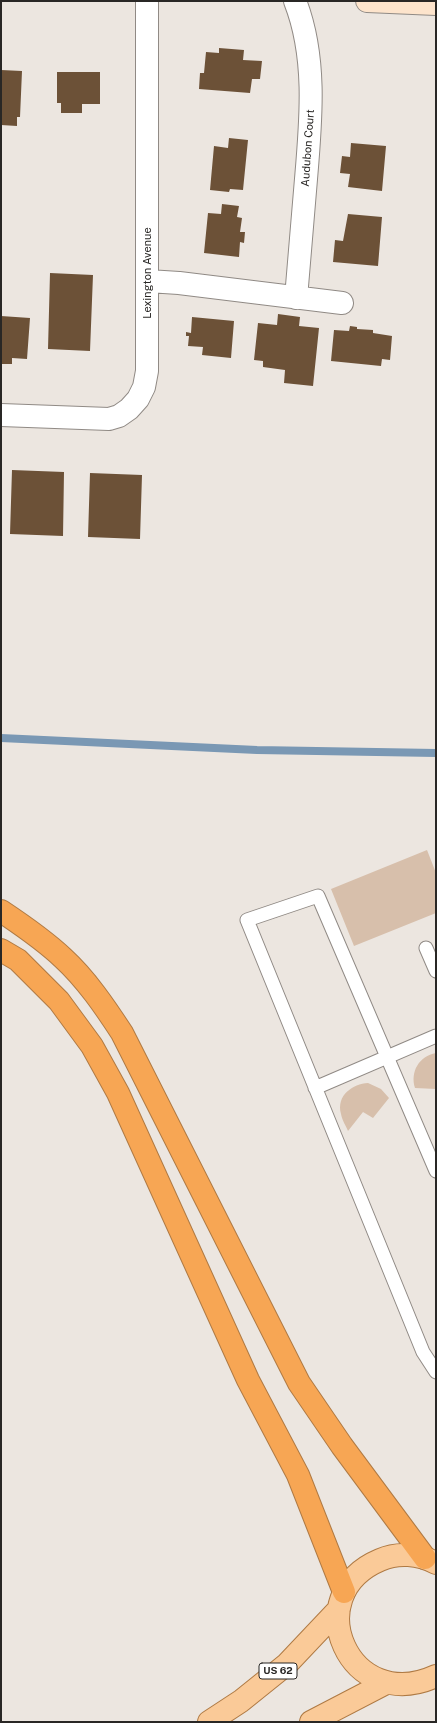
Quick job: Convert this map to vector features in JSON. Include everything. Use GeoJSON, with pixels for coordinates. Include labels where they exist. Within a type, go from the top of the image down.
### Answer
{"type":"FeatureCollection","features":[{"type":"Feature","properties":{"kind":"highway"},"geometry":{"type":"LineString","coordinates":[[1,911],[63,958],[99,999],[122,1033],[299,1383],[342,1446],[430,1560]]}},
{"type":"Feature","properties":{"kind":"highway"},"geometry":{"type":"LineString","coordinates":[[1,950],[18,960],[59,1001],[92,1046],[118,1093],[248,1380],[298,1475],[342,1600]]}},
{"type":"Feature","properties":{"kind":"main road"},"geometry":{"type":"LineString","coordinates":[[430,1560],[406,1554],[387,1557],[369,1564],[355,1576],[342,1600],[338,1628],[344,1646],[354,1663],[369,1675],[386,1683],[404,1685],[422,1682],[436,1676]]}},
{"type":"Feature","properties":{"kind":"main road","name":"US 62"},"geometry":{"type":"LineString","coordinates":[[209,1722],[241,1701],[288,1664],[342,1600]]}},
{"type":"Feature","properties":{"kind":"main road"},"geometry":{"type":"LineString","coordinates":[[311,1722],[386,1683]]}},
{"type":"Feature","properties":{"kind":"street","name":"Lexington Avenue"},"geometry":{"type":"LineString","coordinates":[[1,415],[109,419],[119,416],[129,409],[138,399],[144,387],[147,371],[148,281],[147,1]]}},
{"type":"Feature","properties":{"kind":"street","name":"Audubon Court"},"geometry":{"type":"LineString","coordinates":[[295,1],[303,21],[310,71],[312,112],[296,298]]}},
{"type":"Feature","properties":{"kind":"street"},"geometry":{"type":"LineString","coordinates":[[367,1],[436,4]]}},
{"type":"Feature","properties":{"kind":"street"},"geometry":{"type":"LineString","coordinates":[[148,281],[179,282],[342,304]]}},
{"type":"Feature","properties":{"kind":"lane"},"geometry":{"type":"LineString","coordinates":[[436,1171],[318,896],[247,920],[423,1352],[436,1372]]}},
{"type":"Feature","properties":{"kind":"lane"},"geometry":{"type":"LineString","coordinates":[[426,948],[436,972]]}},
{"type":"Feature","properties":{"kind":"lane"},"geometry":{"type":"LineString","coordinates":[[316,1088],[436,1036]]}},
{"type":"Feature","properties":{"kind":"shaded area"},"geometry":{"type":"Polygon","coordinates":[[[427,850],[436,873],[436,913],[354,946],[331,889],[427,850]]]}},
{"type":"Feature","properties":{"kind":"shaded area"},"geometry":{"type":"Polygon","coordinates":[[[436,1053],[436,1089],[415,1088],[414,1076],[417,1066],[425,1057],[436,1053]]]}},
{"type":"Feature","properties":{"kind":"shaded area"},"geometry":{"type":"Polygon","coordinates":[[[368,1083],[381,1089],[389,1098],[373,1118],[363,1112],[348,1131],[343,1121],[340,1107],[343,1096],[352,1088],[368,1083]]]}},
{"type":"Feature","properties":{"kind":"building"},"geometry":{"type":"Polygon","coordinates":[[[219,48],[244,50],[243,60],[262,61],[260,79],[252,79],[250,93],[199,89],[200,73],[204,73],[206,52],[219,53],[219,48]]]}},
{"type":"Feature","properties":{"kind":"building"},"geometry":{"type":"Polygon","coordinates":[[[1,70],[22,71],[20,117],[17,117],[17,126],[1,125],[1,70]]]}},
{"type":"Feature","properties":{"kind":"building"},"geometry":{"type":"Polygon","coordinates":[[[57,72],[100,72],[100,104],[82,104],[82,113],[61,113],[61,103],[57,103],[57,72]]]}},
{"type":"Feature","properties":{"kind":"building"},"geometry":{"type":"Polygon","coordinates":[[[229,138],[248,140],[243,190],[230,189],[229,192],[210,190],[214,146],[228,148],[229,138]]]}},
{"type":"Feature","properties":{"kind":"building"},"geometry":{"type":"Polygon","coordinates":[[[351,143],[386,146],[382,191],[348,187],[350,174],[340,173],[342,156],[350,157],[351,143]]]}},
{"type":"Feature","properties":{"kind":"building"},"geometry":{"type":"Polygon","coordinates":[[[222,204],[239,206],[237,217],[242,218],[240,232],[245,232],[244,243],[240,242],[239,257],[204,253],[208,213],[221,214],[222,204]]]}},
{"type":"Feature","properties":{"kind":"building"},"geometry":{"type":"Polygon","coordinates":[[[348,214],[382,217],[378,266],[333,262],[335,240],[343,241],[348,214]]]}},
{"type":"Feature","properties":{"kind":"building"},"geometry":{"type":"Polygon","coordinates":[[[50,273],[93,275],[90,351],[48,349],[50,273]]]}},
{"type":"Feature","properties":{"kind":"building"},"geometry":{"type":"Polygon","coordinates":[[[278,314],[300,317],[299,326],[319,328],[313,386],[284,383],[285,370],[263,367],[263,361],[254,360],[258,323],[277,325],[278,314]]]}},
{"type":"Feature","properties":{"kind":"building"},"geometry":{"type":"Polygon","coordinates":[[[1,316],[30,318],[27,359],[12,358],[12,364],[1,364],[1,316]]]}},
{"type":"Feature","properties":{"kind":"building"},"geometry":{"type":"Polygon","coordinates":[[[192,317],[234,321],[231,358],[202,355],[203,347],[188,346],[189,336],[186,336],[186,332],[191,333],[192,317]]]}},
{"type":"Feature","properties":{"kind":"building"},"geometry":{"type":"Polygon","coordinates":[[[350,326],[357,327],[357,329],[373,330],[373,333],[392,336],[390,360],[382,359],[381,366],[331,361],[334,330],[349,331],[350,326]]]}},
{"type":"Feature","properties":{"kind":"building"},"geometry":{"type":"Polygon","coordinates":[[[12,470],[64,472],[63,536],[10,534],[12,470]]]}},
{"type":"Feature","properties":{"kind":"building"},"geometry":{"type":"Polygon","coordinates":[[[90,473],[142,475],[140,539],[88,537],[90,473]]]}},
{"type":"Feature","properties":{"kind":"waterway"},"geometry":{"type":"LineString","coordinates":[[1,738],[257,750],[436,753]]}}]}
